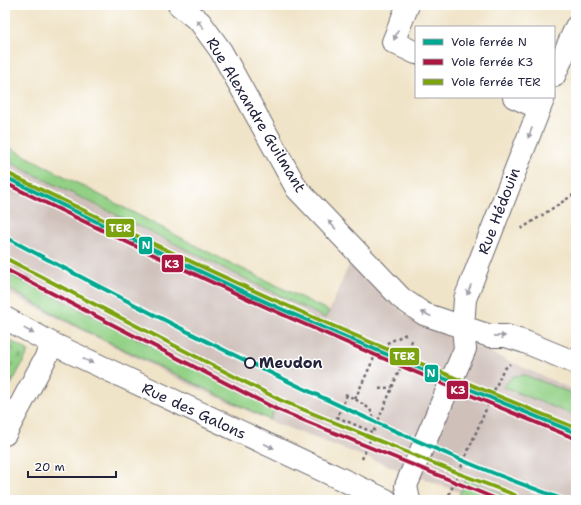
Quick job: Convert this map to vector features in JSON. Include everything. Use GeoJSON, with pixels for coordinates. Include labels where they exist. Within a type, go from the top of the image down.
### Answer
{"type":"FeatureCollection","features":[{"type":"Feature","properties":{"kind":"street","name":"Rue Alexandre Guilmant"},"geometry":{"type":"LineString","coordinates":[[179,5],[200,22],[221,51],[297,188],[401,298],[424,314],[490,336],[506,336],[525,342],[576,363]]}},
{"type":"Feature","properties":{"kind":"street"},"geometry":{"type":"LineString","coordinates":[[408,5],[393,42],[415,53]]}},
{"type":"Feature","properties":{"kind":"street"},"geometry":{"type":"LineString","coordinates":[[555,74],[576,27]]}},
{"type":"Feature","properties":{"kind":"street"},"geometry":{"type":"LineString","coordinates":[[519,98],[542,103]]}},
{"type":"Feature","properties":{"kind":"street","name":"Rue Hédouin"},"geometry":{"type":"LineString","coordinates":[[408,491],[465,349],[463,327],[466,299],[542,103]]}},
{"type":"Feature","properties":{"kind":"street","name":"Rue des Galons"},"geometry":{"type":"LineString","coordinates":[[5,318],[53,344],[386,500]]}},
{"type":"Feature","properties":{"kind":"street"},"geometry":{"type":"LineString","coordinates":[[5,434],[53,344]]}},
{"type":"Feature","properties":{"kind":"path"},"geometry":{"type":"LineString","coordinates":[[516,233],[576,193]]}},
{"type":"Feature","properties":{"kind":"path"},"geometry":{"type":"LineString","coordinates":[[355,399],[379,347],[411,332]]}},
{"type":"Feature","properties":{"kind":"path"},"geometry":{"type":"LineString","coordinates":[[360,463],[414,336]]}},
{"type":"Feature","properties":{"kind":"path"},"geometry":{"type":"LineString","coordinates":[[446,500],[503,370],[512,363]]}},
{"type":"Feature","properties":{"kind":"path"},"geometry":{"type":"LineString","coordinates":[[379,389],[393,387]]}},
{"type":"Feature","properties":{"kind":"path"},"geometry":{"type":"LineString","coordinates":[[372,432],[337,417],[346,395],[370,409],[376,423]]}},
{"type":"Feature","properties":{"kind":"shaded area"},"geometry":{"type":"Polygon","coordinates":[[[5,156],[104,210],[329,311],[350,263],[406,315],[576,391],[576,500],[480,500],[272,422],[188,384],[5,292],[5,156]]]}},
{"type":"Feature","properties":{"kind":"green space"},"geometry":{"type":"Polygon","coordinates":[[[5,145],[212,254],[329,311],[325,318],[5,160],[5,145]]]}},
{"type":"Feature","properties":{"kind":"green space"},"geometry":{"type":"Polygon","coordinates":[[[5,272],[275,408],[270,420],[86,331],[5,287],[5,272]]]}},
{"type":"Feature","properties":{"kind":"green space"},"geometry":{"type":"Polygon","coordinates":[[[5,338],[29,351],[5,396],[5,338]]]}},
{"type":"Feature","properties":{"kind":"green space"},"geometry":{"type":"Polygon","coordinates":[[[525,375],[576,395],[576,416],[503,387],[513,376],[525,375]]]}},
{"type":"Feature","properties":{"kind":"green space"},"geometry":{"type":"Polygon","coordinates":[[[466,479],[517,500],[457,500],[466,479]]]}},
{"type":"Feature","properties":{"kind":"rail line","name":"TER"},"geometry":{"type":"LineString","coordinates":[[7,173],[176,255],[279,302],[576,428]]}},
{"type":"Feature","properties":{"kind":"rail line","name":"N"},"geometry":{"type":"LineString","coordinates":[[5,177],[277,307],[576,433]]}},
{"type":"Feature","properties":{"kind":"rail line","name":"K3"},"geometry":{"type":"LineString","coordinates":[[5,183],[174,265],[277,312],[574,438]]}},
{"type":"Feature","properties":{"kind":"rail line","name":"N"},"geometry":{"type":"LineString","coordinates":[[5,237],[178,327],[353,412],[471,464],[564,500]]}},
{"type":"Feature","properties":{"kind":"rail line","name":"TER"},"geometry":{"type":"LineString","coordinates":[[7,259],[280,400],[515,495]]}},
{"type":"Feature","properties":{"kind":"rail line","name":"K3"},"geometry":{"type":"LineString","coordinates":[[5,269],[276,409],[499,500]]}},
{"type":"Feature","properties":{"kind":"place","name":"Meudon"},"geometry":{"type":"Point","coordinates":[250,363]}}]}
